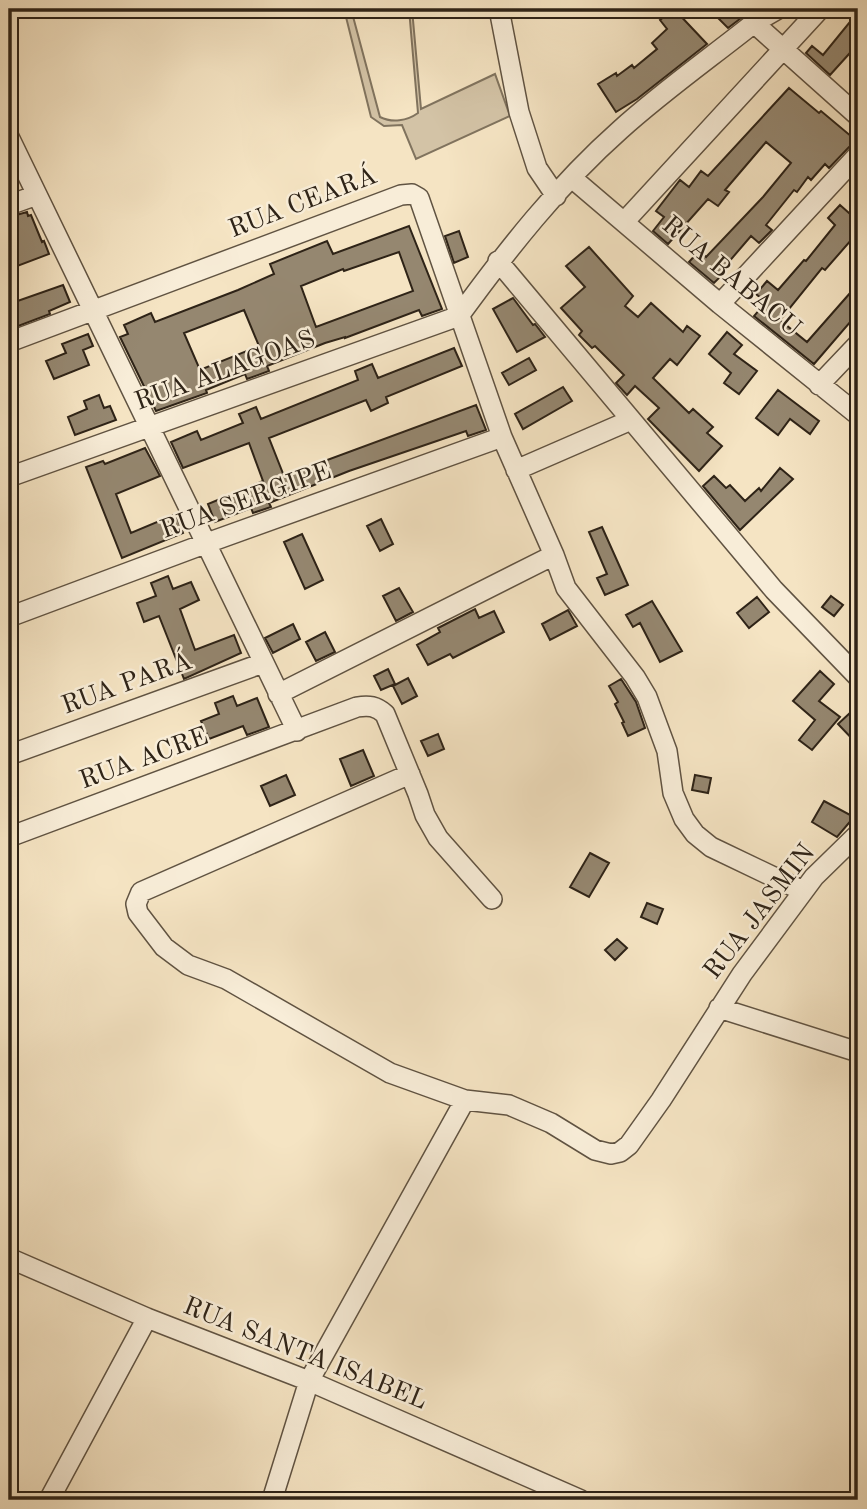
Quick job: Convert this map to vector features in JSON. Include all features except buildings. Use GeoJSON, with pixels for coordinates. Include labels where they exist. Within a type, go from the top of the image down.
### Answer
{"type":"FeatureCollection","features":[{"type":"Feature","properties":{"kind":"street"},"geometry":{"type":"LineString","coordinates":[[459,316],[498,261],[556,195],[620,130],[754,23],[778,9]]}},
{"type":"Feature","properties":{"kind":"street"},"geometry":{"type":"LineString","coordinates":[[625,221],[820,9]]}},
{"type":"Feature","properties":{"kind":"street"},"geometry":{"type":"LineString","coordinates":[[501,10],[519,112],[537,168],[556,195]]}},
{"type":"Feature","properties":{"kind":"street"},"geometry":{"type":"LineString","coordinates":[[754,23],[858,116]]}},
{"type":"Feature","properties":{"kind":"street"},"geometry":{"type":"LineString","coordinates":[[9,137],[297,731]]}},
{"type":"Feature","properties":{"kind":"street"},"geometry":{"type":"LineString","coordinates":[[720,304],[858,155]]}},
{"type":"Feature","properties":{"kind":"street","name":"RUA BABACU"},"geometry":{"type":"LineString","coordinates":[[572,178],[720,304],[858,415]]}},
{"type":"Feature","properties":{"kind":"street","name":"RUA CEARÁ"},"geometry":{"type":"LineString","coordinates":[[9,342],[382,202],[412,194],[419,198],[502,437],[554,555]]}},
{"type":"Feature","properties":{"kind":"street"},"geometry":{"type":"LineString","coordinates":[[9,205],[37,195]]}},
{"type":"Feature","properties":{"kind":"street"},"geometry":{"type":"LineString","coordinates":[[498,261],[774,590],[858,677]]}},
{"type":"Feature","properties":{"kind":"street","name":"RUA ALAGOAS"},"geometry":{"type":"LineString","coordinates":[[9,477],[459,316]]}},
{"type":"Feature","properties":{"kind":"street"},"geometry":{"type":"LineString","coordinates":[[820,385],[858,344]]}},
{"type":"Feature","properties":{"kind":"street"},"geometry":{"type":"LineString","coordinates":[[516,470],[631,420]]}},
{"type":"Feature","properties":{"kind":"street","name":"RUA SERGIPE"},"geometry":{"type":"LineString","coordinates":[[9,617],[502,437]]}},
{"type":"Feature","properties":{"kind":"street"},"geometry":{"type":"LineString","coordinates":[[278,694],[554,555],[566,588],[635,677],[647,697],[667,751],[673,793],[689,827],[711,847],[803,891]]}},
{"type":"Feature","properties":{"kind":"street","name":"RUA PARÁ"},"geometry":{"type":"LineString","coordinates":[[9,755],[263,663]]}},
{"type":"Feature","properties":{"kind":"street","name":"RUA ACRE"},"geometry":{"type":"LineString","coordinates":[[9,837],[357,707],[377,707],[385,714],[410,774]]}},
{"type":"Feature","properties":{"kind":"street"},"geometry":{"type":"LineString","coordinates":[[492,899],[438,838],[425,816],[410,774],[141,892],[136,904],[138,913],[164,947],[188,965],[226,979],[390,1073],[465,1100],[509,1105],[551,1123],[595,1150],[611,1154],[620,1152],[629,1145],[719,1008]]}},
{"type":"Feature","properties":{"kind":"street","name":"RUA JASMIN"},"geometry":{"type":"LineString","coordinates":[[858,834],[814,877],[719,1008],[858,1052]]}},
{"type":"Feature","properties":{"kind":"street"},"geometry":{"type":"LineString","coordinates":[[272,1500],[309,1381],[465,1100]]}},
{"type":"Feature","properties":{"kind":"street","name":"RUA SANTA ISABEL"},"geometry":{"type":"LineString","coordinates":[[9,1258],[147,1318],[309,1381],[580,1500]]}},
{"type":"Feature","properties":{"kind":"street"},"geometry":{"type":"LineString","coordinates":[[49,1500],[147,1318]]}},
{"type":"Feature","properties":{"kind":"shaded area"},"geometry":{"type":"Polygon","coordinates":[[[344,9],[351,9],[380,117],[399,120],[418,113],[409,9],[412,9],[421,109],[495,74],[510,116],[416,159],[402,125],[384,126],[371,117],[344,9]]]}}]}
